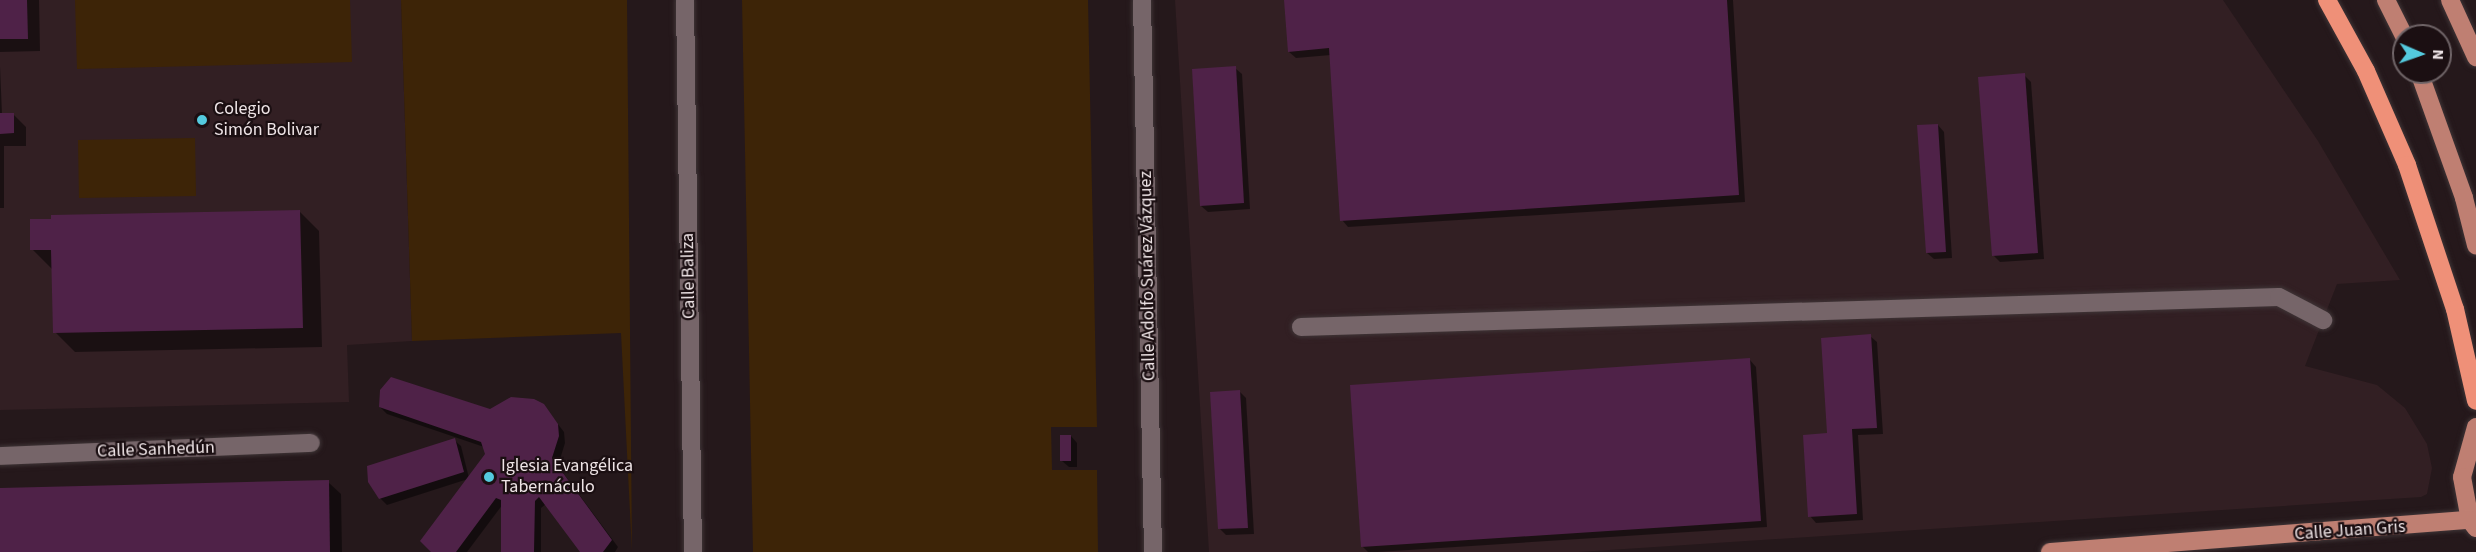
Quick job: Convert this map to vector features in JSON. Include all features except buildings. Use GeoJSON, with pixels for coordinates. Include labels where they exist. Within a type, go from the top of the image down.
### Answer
{"type":"FeatureCollection","features":[{"type":"Feature","properties":{"kind":"highway"},"geometry":{"type":"LineString","coordinates":[[2327,0],[2366,71],[2407,165],[2468,355],[2476,401]]}},
{"type":"Feature","properties":{"kind":"main road"},"geometry":{"type":"LineString","coordinates":[[2386,0],[2398,24]]}},
{"type":"Feature","properties":{"kind":"main road"},"geometry":{"type":"LineString","coordinates":[[2450,0],[2476,57]]}},
{"type":"Feature","properties":{"kind":"main road"},"geometry":{"type":"LineString","coordinates":[[2423,84],[2464,198],[2476,245]]}},
{"type":"Feature","properties":{"kind":"main road"},"geometry":{"type":"LineString","coordinates":[[2473,524],[2462,477],[2476,427]]}},
{"type":"Feature","properties":{"kind":"main road","name":"Calle Juan Gris"},"geometry":{"type":"LineString","coordinates":[[2050,552],[2473,524]]}},
{"type":"Feature","properties":{"kind":"street","name":"Calle Baliza"},"geometry":{"type":"LineString","coordinates":[[686,0],[693,552]]}},
{"type":"Feature","properties":{"kind":"street","name":"Calle Adolfo Suárez Vázquez"},"geometry":{"type":"LineString","coordinates":[[1142,0],[1153,552]]}},
{"type":"Feature","properties":{"kind":"street"},"geometry":{"type":"LineString","coordinates":[[1300,327],[2279,297],[2323,320]]}},
{"type":"Feature","properties":{"kind":"street","name":"Calle Sanhedún"},"geometry":{"type":"LineString","coordinates":[[0,456],[311,443]]}},
{"type":"Feature","properties":{"kind":"shaded area","name":"Colegio Simón Bolivar"},"geometry":{"type":"Polygon","coordinates":[[[0,0],[401,0],[412,341],[347,345],[349,402],[0,410],[0,0]]]}},
{"type":"Feature","properties":{"kind":"shaded area"},"geometry":{"type":"Polygon","coordinates":[[[75,0],[350,0],[352,62],[77,69],[75,0]]]}},
{"type":"Feature","properties":{"kind":"shaded area"},"geometry":{"type":"Polygon","coordinates":[[[401,0],[627,0],[632,552],[621,333],[412,341],[401,0]]]}},
{"type":"Feature","properties":{"kind":"shaded area"},"geometry":{"type":"Polygon","coordinates":[[[742,0],[1088,0],[1097,427],[1051,427],[1052,470],[1097,470],[1098,552],[753,552],[742,0]]]}},
{"type":"Feature","properties":{"kind":"shaded area"},"geometry":{"type":"Polygon","coordinates":[[[1175,0],[2223,0],[2318,141],[2400,280],[2337,284],[2305,366],[2377,385],[2405,408],[2427,444],[2432,468],[2427,494],[2421,497],[1579,552],[1209,552],[1175,0]]]}},
{"type":"Feature","properties":{"kind":"shaded area"},"geometry":{"type":"Polygon","coordinates":[[[195,138],[196,196],[79,198],[78,140],[195,138]]]}},
{"type":"Feature","properties":{"kind":"place","name":"Colegio Simón Bolivar"},"geometry":{"type":"Point","coordinates":[202,120]}},
{"type":"Feature","properties":{"kind":"place","name":"Iglesia Evangélica Tabernáculo"},"geometry":{"type":"Point","coordinates":[489,477]}}]}
